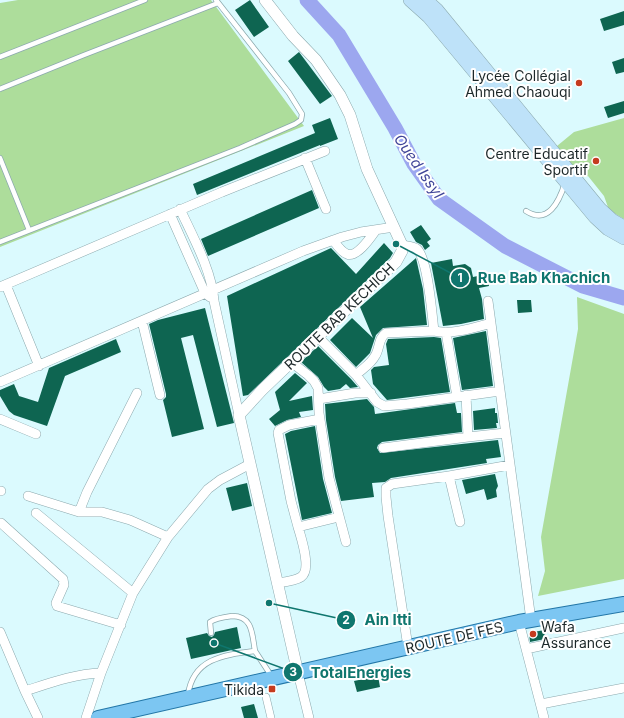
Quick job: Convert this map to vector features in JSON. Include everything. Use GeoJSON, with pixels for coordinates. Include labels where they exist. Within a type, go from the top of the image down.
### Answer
{"type":"FeatureCollection","features":[{"type":"Feature","properties":{"kind":"main road"},"geometry":{"type":"LineString","coordinates":[[410,0],[429,17],[568,178],[603,212],[624,227]]}},
{"type":"Feature","properties":{"kind":"main road"},"geometry":{"type":"LineString","coordinates":[[426,0],[437,10],[568,178],[594,217],[608,229],[624,238]]}},
{"type":"Feature","properties":{"kind":"main road","name":"ROUTE DE FES"},"geometry":{"type":"LineString","coordinates":[[98,718],[525,621],[624,604]]}},
{"type":"Feature","properties":{"kind":"street"},"geometry":{"type":"LineString","coordinates":[[265,0],[293,36],[316,60],[340,95],[350,115],[367,169],[402,245],[417,249],[423,260],[434,331]]}},
{"type":"Feature","properties":{"kind":"street"},"geometry":{"type":"LineString","coordinates":[[39,366],[3,286],[180,209],[325,151]]}},
{"type":"Feature","properties":{"kind":"street"},"geometry":{"type":"LineString","coordinates":[[305,158],[326,209]]}},
{"type":"Feature","properties":{"kind":"street"},"geometry":{"type":"LineString","coordinates":[[180,209],[203,261],[209,291]]}},
{"type":"Feature","properties":{"kind":"street"},"geometry":{"type":"LineString","coordinates":[[170,214],[214,301],[277,583],[309,718]]}},
{"type":"Feature","properties":{"kind":"street"},"geometry":{"type":"LineString","coordinates":[[0,382],[303,251],[360,232],[394,227]]}},
{"type":"Feature","properties":{"kind":"street"},"geometry":{"type":"LineString","coordinates":[[333,240],[346,253],[354,254],[367,242],[376,230]]}},
{"type":"Feature","properties":{"kind":"street","name":"ROUTE BAB KECHICH"},"geometry":{"type":"LineString","coordinates":[[239,415],[262,390],[396,262],[402,251],[402,245]]}},
{"type":"Feature","properties":{"kind":"street"},"geometry":{"type":"LineString","coordinates":[[488,302],[510,465],[525,621],[526,649],[544,718]]}},
{"type":"Feature","properties":{"kind":"street"},"geometry":{"type":"LineString","coordinates":[[142,321],[160,395]]}},
{"type":"Feature","properties":{"kind":"street"},"geometry":{"type":"LineString","coordinates":[[356,375],[376,356],[384,334],[397,332],[434,331],[441,333],[491,323]]}},
{"type":"Feature","properties":{"kind":"street"},"geometry":{"type":"LineString","coordinates":[[446,332],[461,396],[468,437]]}},
{"type":"Feature","properties":{"kind":"street"},"geometry":{"type":"LineString","coordinates":[[318,337],[356,375],[380,404],[389,406],[500,391]]}},
{"type":"Feature","properties":{"kind":"street"},"geometry":{"type":"LineString","coordinates":[[291,362],[314,381],[318,388],[320,419],[329,478],[346,542]]}},
{"type":"Feature","properties":{"kind":"street"},"geometry":{"type":"LineString","coordinates":[[79,512],[87,492],[136,393]]}},
{"type":"Feature","properties":{"kind":"street"},"geometry":{"type":"LineString","coordinates":[[319,399],[355,393],[371,393]]}},
{"type":"Feature","properties":{"kind":"street"},"geometry":{"type":"LineString","coordinates":[[0,419],[36,434]]}},
{"type":"Feature","properties":{"kind":"street"},"geometry":{"type":"LineString","coordinates":[[277,583],[301,578],[306,569],[305,554],[291,501],[278,433],[279,430],[289,425],[320,419]]}},
{"type":"Feature","properties":{"kind":"street"},"geometry":{"type":"LineString","coordinates":[[383,448],[505,433]]}},
{"type":"Feature","properties":{"kind":"street"},"geometry":{"type":"LineString","coordinates":[[86,718],[101,673],[133,593],[168,537],[208,489],[220,480],[250,464]]}},
{"type":"Feature","properties":{"kind":"street"},"geometry":{"type":"LineString","coordinates":[[408,647],[385,491],[388,486],[392,484],[510,465]]}},
{"type":"Feature","properties":{"kind":"street"},"geometry":{"type":"LineString","coordinates":[[449,476],[460,522]]}},
{"type":"Feature","properties":{"kind":"street"},"geometry":{"type":"LineString","coordinates":[[28,496],[79,512],[102,512],[130,520],[168,537]]}},
{"type":"Feature","properties":{"kind":"street"},"geometry":{"type":"LineString","coordinates":[[36,513],[133,593]]}},
{"type":"Feature","properties":{"kind":"street"},"geometry":{"type":"LineString","coordinates":[[298,526],[339,517]]}},
{"type":"Feature","properties":{"kind":"street"},"geometry":{"type":"LineString","coordinates":[[1,523],[63,579],[64,585],[56,603],[57,606],[121,625]]}},
{"type":"Feature","properties":{"kind":"street"},"geometry":{"type":"LineString","coordinates":[[526,649],[624,628]]}},
{"type":"Feature","properties":{"kind":"street"},"geometry":{"type":"LineString","coordinates":[[0,632],[38,718]]}},
{"type":"Feature","properties":{"kind":"street"},"geometry":{"type":"LineString","coordinates":[[25,691],[71,676],[101,673]]}},
{"type":"Feature","properties":{"kind":"street"},"geometry":{"type":"LineString","coordinates":[[541,704],[623,691]]}},
{"type":"Feature","properties":{"kind":"street"},"geometry":{"type":"LineString","coordinates":[[266,697],[271,718]]}},
{"type":"Feature","properties":{"kind":"lane"},"geometry":{"type":"LineString","coordinates":[[0,57],[145,0]]}},
{"type":"Feature","properties":{"kind":"lane"},"geometry":{"type":"LineString","coordinates":[[0,89],[217,2],[289,93],[302,114],[301,120],[296,124],[240,148],[0,242]]}},
{"type":"Feature","properties":{"kind":"lane"},"geometry":{"type":"LineString","coordinates":[[0,158],[29,230]]}},
{"type":"Feature","properties":{"kind":"lane"},"geometry":{"type":"LineString","coordinates":[[526,211],[537,216],[546,213],[560,198],[568,178]]}},
{"type":"Feature","properties":{"kind":"lane"},"geometry":{"type":"LineString","coordinates":[[211,633],[210,622],[213,620],[229,616],[241,617],[245,619],[250,627],[255,651],[273,678]]}},
{"type":"Feature","properties":{"kind":"lane"},"geometry":{"type":"LineString","coordinates":[[188,698],[189,685],[193,677],[201,666],[214,656],[255,651]]}},
{"type":"Feature","properties":{"kind":"green space"},"geometry":{"type":"Polygon","coordinates":[[[18,0],[211,0],[304,126],[0,247],[0,3],[18,0]]]}},
{"type":"Feature","properties":{"kind":"green space","name":"Centre Educatif Sportif"},"geometry":{"type":"Polygon","coordinates":[[[624,118],[624,219],[609,210],[604,196],[588,176],[580,178],[557,146],[574,132],[624,118]]]}},
{"type":"Feature","properties":{"kind":"green space"},"geometry":{"type":"Polygon","coordinates":[[[577,297],[624,314],[624,579],[538,596],[545,571],[541,537],[578,329],[577,297]]]}},
{"type":"Feature","properties":{"kind":"building"},"geometry":{"type":"Polygon","coordinates":[[[250,0],[269,27],[254,37],[235,10],[250,0]]]}},
{"type":"Feature","properties":{"kind":"building"},"geometry":{"type":"Polygon","coordinates":[[[624,11],[624,25],[604,31],[600,19],[624,11]]]}},
{"type":"Feature","properties":{"kind":"building"},"geometry":{"type":"Polygon","coordinates":[[[299,52],[332,96],[320,104],[288,61],[299,52]]]}},
{"type":"Feature","properties":{"kind":"building"},"geometry":{"type":"Polygon","coordinates":[[[624,58],[624,72],[616,74],[612,62],[624,58]]]}},
{"type":"Feature","properties":{"kind":"building"},"geometry":{"type":"Polygon","coordinates":[[[624,101],[624,113],[608,118],[604,107],[624,101]]]}},
{"type":"Feature","properties":{"kind":"building"},"geometry":{"type":"Polygon","coordinates":[[[330,118],[338,139],[197,195],[193,184],[315,133],[312,125],[330,118]]]}},
{"type":"Feature","properties":{"kind":"building"},"geometry":{"type":"Polygon","coordinates":[[[312,190],[319,208],[208,256],[201,239],[312,190]]]}},
{"type":"Feature","properties":{"kind":"building"},"geometry":{"type":"Polygon","coordinates":[[[421,225],[431,239],[427,242],[430,246],[425,250],[422,245],[416,242],[410,232],[421,225]]]}},
{"type":"Feature","properties":{"kind":"building"},"geometry":{"type":"Polygon","coordinates":[[[384,243],[393,253],[390,258],[248,395],[243,396],[227,296],[331,248],[356,274],[384,243]]]}},
{"type":"Feature","properties":{"kind":"building"},"geometry":{"type":"Polygon","coordinates":[[[416,258],[423,289],[427,325],[383,328],[376,335],[370,353],[356,367],[330,340],[352,318],[373,338],[360,307],[416,258]]]}},
{"type":"Feature","properties":{"kind":"building"},"geometry":{"type":"Polygon","coordinates":[[[452,259],[453,266],[465,264],[471,268],[473,277],[487,274],[489,286],[479,288],[482,299],[484,319],[443,326],[431,263],[452,259]]]}},
{"type":"Feature","properties":{"kind":"building"},"geometry":{"type":"Polygon","coordinates":[[[517,300],[531,300],[532,312],[518,313],[517,300]]]}},
{"type":"Feature","properties":{"kind":"building"},"geometry":{"type":"Polygon","coordinates":[[[205,308],[234,423],[217,427],[193,335],[181,338],[204,429],[172,437],[163,400],[166,397],[166,394],[149,324],[158,320],[205,308]]]}},
{"type":"Feature","properties":{"kind":"building"},"geometry":{"type":"Polygon","coordinates":[[[486,331],[493,386],[462,390],[453,338],[486,331]]]}},
{"type":"Feature","properties":{"kind":"building"},"geometry":{"type":"Polygon","coordinates":[[[441,338],[450,392],[387,400],[373,384],[371,370],[374,367],[389,365],[386,344],[388,339],[441,338]]]}},
{"type":"Feature","properties":{"kind":"building"},"geometry":{"type":"Polygon","coordinates":[[[116,339],[121,352],[65,376],[47,426],[14,415],[9,411],[0,396],[0,390],[14,384],[19,396],[38,402],[49,368],[116,339]]]}},
{"type":"Feature","properties":{"kind":"building"},"geometry":{"type":"Polygon","coordinates":[[[318,346],[358,387],[350,388],[346,384],[340,389],[328,391],[324,387],[318,377],[301,362],[318,346]]]}},
{"type":"Feature","properties":{"kind":"building"},"geometry":{"type":"Polygon","coordinates":[[[295,373],[307,383],[289,401],[312,396],[313,410],[299,412],[301,417],[287,420],[275,426],[269,419],[280,410],[275,392],[295,373]]]}},
{"type":"Feature","properties":{"kind":"building"},"geometry":{"type":"Polygon","coordinates":[[[367,399],[374,407],[375,414],[455,403],[457,413],[461,413],[462,432],[382,442],[377,448],[380,453],[498,440],[501,457],[486,459],[487,463],[391,478],[385,482],[372,483],[374,497],[341,501],[335,477],[325,404],[367,399]]]}},
{"type":"Feature","properties":{"kind":"building"},"geometry":{"type":"Polygon","coordinates":[[[495,408],[498,423],[496,423],[497,428],[474,430],[473,411],[495,408]]]}},
{"type":"Feature","properties":{"kind":"building"},"geometry":{"type":"Polygon","coordinates":[[[315,426],[323,479],[332,513],[302,520],[285,434],[291,431],[315,426]]]}},
{"type":"Feature","properties":{"kind":"building"},"geometry":{"type":"Polygon","coordinates":[[[495,474],[498,486],[496,490],[497,497],[487,500],[484,489],[466,494],[462,480],[495,474]]]}},
{"type":"Feature","properties":{"kind":"building"},"geometry":{"type":"Polygon","coordinates":[[[247,483],[252,506],[232,511],[226,488],[247,483]]]}},
{"type":"Feature","properties":{"kind":"building"},"geometry":{"type":"Polygon","coordinates":[[[237,627],[241,648],[191,659],[186,638],[207,633],[212,637],[215,632],[237,627]]]}},
{"type":"Feature","properties":{"kind":"building"},"geometry":{"type":"Polygon","coordinates":[[[544,630],[545,639],[530,642],[529,633],[544,630]]]}},
{"type":"Feature","properties":{"kind":"building"},"geometry":{"type":"Polygon","coordinates":[[[378,676],[380,687],[357,692],[354,681],[378,676]]]}},
{"type":"Feature","properties":{"kind":"building"},"geometry":{"type":"Polygon","coordinates":[[[254,704],[258,718],[244,718],[241,707],[254,704]]]}},
{"type":"Feature","properties":{"kind":"waterway","name":"Oued Issyl"},"geometry":{"type":"LineString","coordinates":[[307,0],[339,35],[395,128],[414,164],[439,199],[505,246],[583,286],[624,298]]}},
{"type":"Feature","properties":{"kind":"place","name":"Lycée Collégial Ahmed Chaouqi"},"geometry":{"type":"Point","coordinates":[579,83]}},
{"type":"Feature","properties":{"kind":"place","name":"Centre Educatif Sportif"},"geometry":{"type":"Point","coordinates":[596,161]}},
{"type":"Feature","properties":{"kind":"place","name":"Rue Bab Khachich"},"geometry":{"type":"Point","coordinates":[396,244]}},
{"type":"Feature","properties":{"kind":"place","name":"Ain Itti"},"geometry":{"type":"Point","coordinates":[269,603]}},
{"type":"Feature","properties":{"kind":"place","name":"Wafa Assurance"},"geometry":{"type":"Point","coordinates":[533,634]}},
{"type":"Feature","properties":{"kind":"place","name":"TotalEnergies"},"geometry":{"type":"Point","coordinates":[214,643]}},
{"type":"Feature","properties":{"kind":"place","name":"Tikida"},"geometry":{"type":"Point","coordinates":[272,689]}}]}
